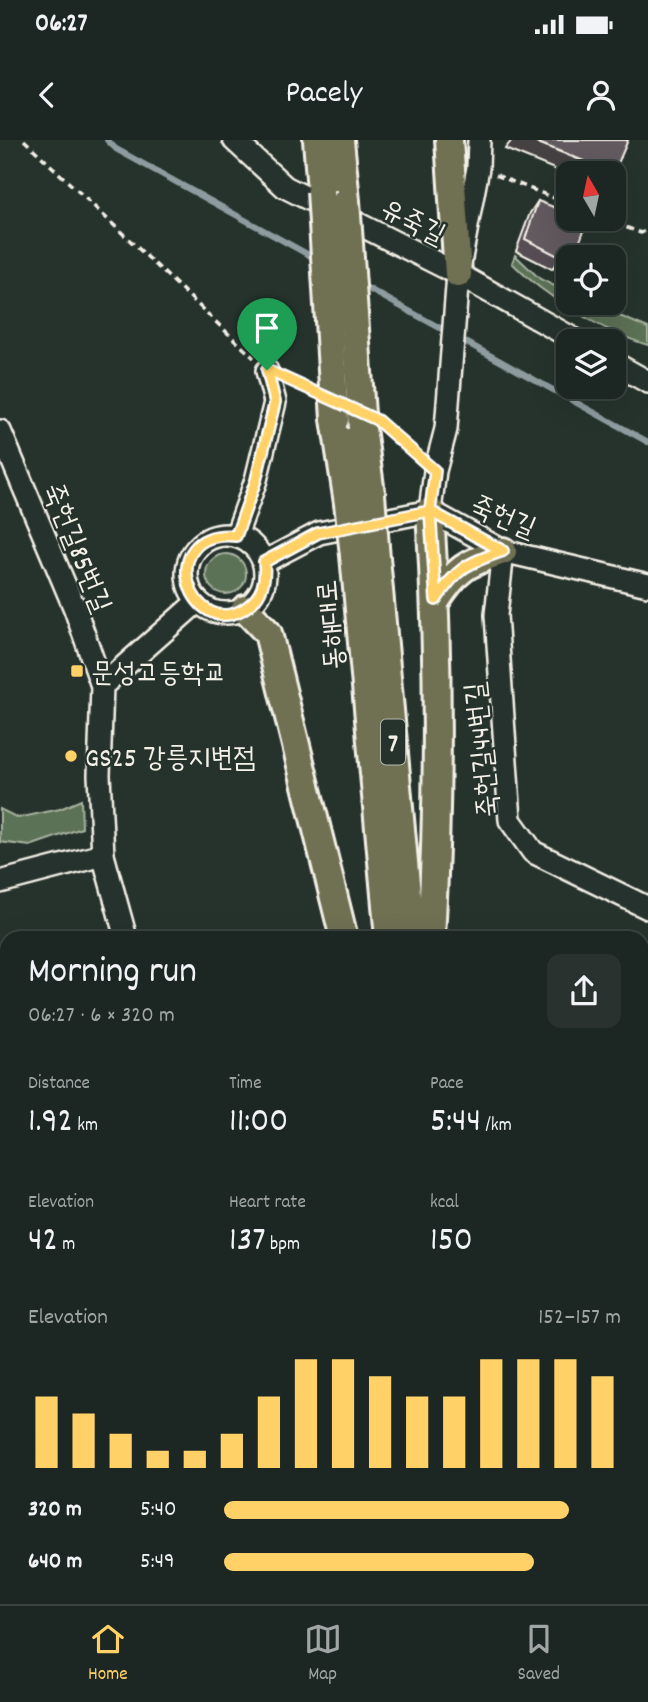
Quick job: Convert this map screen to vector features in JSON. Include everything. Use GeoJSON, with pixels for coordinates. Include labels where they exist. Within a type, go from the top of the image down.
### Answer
{"type":"FeatureCollection","features":[{"type":"Feature","properties":{"kind":"main road","name":"동해대로"},"geometry":{"type":"LineString","coordinates":[[317,140],[335,419],[360,499],[410,931]]}},
{"type":"Feature","properties":{"kind":"main road","name":"동해대로"},"geometry":{"type":"LineString","coordinates":[[340,140],[369,424],[360,499]]}},
{"type":"Feature","properties":{"kind":"main road"},"geometry":{"type":"LineString","coordinates":[[449,140],[458,274]]}},
{"type":"Feature","properties":{"kind":"main road"},"geometry":{"type":"LineString","coordinates":[[430,511],[436,600],[432,931]]}},
{"type":"Feature","properties":{"kind":"main road","name":"동해대로"},"geometry":{"type":"LineString","coordinates":[[365,551],[389,931]]}},
{"type":"Feature","properties":{"kind":"main road"},"geometry":{"type":"LineString","coordinates":[[436,600],[454,573],[471,561],[503,551]]}},
{"type":"Feature","properties":{"kind":"main road"},"geometry":{"type":"LineString","coordinates":[[245,609],[268,633],[342,931]]}},
{"type":"Feature","properties":{"kind":"street","name":"유죽길"},"geometry":{"type":"LineString","coordinates":[[234,140],[285,187],[458,274],[556,329]]}},
{"type":"Feature","properties":{"kind":"street"},"geometry":{"type":"LineString","coordinates":[[430,511],[435,471],[446,429],[458,274],[478,168],[479,140]]}},
{"type":"Feature","properties":{"kind":"street"},"geometry":{"type":"LineString","coordinates":[[236,536],[256,480],[275,402],[267,370]]}},
{"type":"Feature","properties":{"kind":"street"},"geometry":{"type":"LineString","coordinates":[[626,370],[648,382]]}},
{"type":"Feature","properties":{"kind":"street","name":"죽헌길85번길"},"geometry":{"type":"LineString","coordinates":[[0,431],[75,609],[102,686]]}},
{"type":"Feature","properties":{"kind":"street","name":"죽헌길"},"geometry":{"type":"LineString","coordinates":[[264,562],[318,533],[430,511],[503,551],[648,585]]}},
{"type":"Feature","properties":{"kind":"street"},"geometry":{"type":"LineString","coordinates":[[236,536],[258,550],[264,562],[262,589],[245,609],[219,613],[197,602],[186,579],[191,554],[210,538],[236,536]]}},
{"type":"Feature","properties":{"kind":"street","name":"죽헌길44번길"},"geometry":{"type":"LineString","coordinates":[[503,551],[495,615],[510,820],[533,852],[648,908]]}},
{"type":"Feature","properties":{"kind":"street"},"geometry":{"type":"LineString","coordinates":[[125,931],[103,855],[99,775],[102,686],[197,602]]}},
{"type":"Feature","properties":{"kind":"street"},"geometry":{"type":"LineString","coordinates":[[0,882],[103,855]]}},
{"type":"Feature","properties":{"kind":"path"},"geometry":{"type":"LineString","coordinates":[[24,140],[267,370],[316,392]]}},
{"type":"Feature","properties":{"kind":"path"},"geometry":{"type":"LineString","coordinates":[[478,168],[556,199]]}},
{"type":"Feature","properties":{"kind":"path"},"geometry":{"type":"LineString","coordinates":[[626,228],[640,233],[648,230]]}},
{"type":"Feature","properties":{"kind":"path"},"geometry":{"type":"LineString","coordinates":[[369,424],[435,471]]}},
{"type":"Feature","properties":{"kind":"green space"},"geometry":{"type":"Polygon","coordinates":[[[515,255],[540,279],[556,287],[556,299],[540,288],[512,263],[515,255]]]}},
{"type":"Feature","properties":{"kind":"green space"},"geometry":{"type":"Polygon","coordinates":[[[581,315],[617,315],[648,328],[648,345],[626,337],[626,329],[608,329],[581,315]]]}},
{"type":"Feature","properties":{"kind":"green space"},"geometry":{"type":"Polygon","coordinates":[[[226,554],[240,560],[246,574],[240,588],[226,594],[212,588],[206,574],[212,560],[226,554]]]}},
{"type":"Feature","properties":{"kind":"green space"},"geometry":{"type":"Polygon","coordinates":[[[81,800],[82,828],[30,846],[0,842],[0,809],[18,818],[60,809],[81,800]]]}},
{"type":"Feature","properties":{"kind":"building"},"geometry":{"type":"Polygon","coordinates":[[[531,140],[628,140],[619,161],[584,161],[531,140]]]}},
{"type":"Feature","properties":{"kind":"building"},"geometry":{"type":"Polygon","coordinates":[[[538,201],[556,208],[556,231],[584,231],[578,245],[556,245],[556,255],[525,239],[538,201]]]}},
{"type":"Feature","properties":{"kind":"waterway"},"geometry":{"type":"LineString","coordinates":[[107,140],[116,149],[318,260]]}},
{"type":"Feature","properties":{"kind":"waterway"},"geometry":{"type":"LineString","coordinates":[[358,283],[648,442]]}},
{"type":"Feature","properties":{"kind":"place","name":"문성고등학교"},"geometry":{"type":"Point","coordinates":[77,671]}},
{"type":"Feature","properties":{"kind":"place","name":"GS25 강릉지변점"},"geometry":{"type":"Point","coordinates":[71,756]}},
{"type":"Feature","properties":{"kind":"route"},"geometry":{"type":"LineString","coordinates":[[267,370],[275,402],[256,480],[236,536],[222,534],[210,538],[199,544],[191,554],[186,566],[186,579],[197,602],[219,613],[245,609],[256,600],[262,589],[264,562],[318,533],[430,511],[503,551],[471,561],[454,573],[436,600],[430,511],[435,471],[377,420],[267,370]]}}]}
